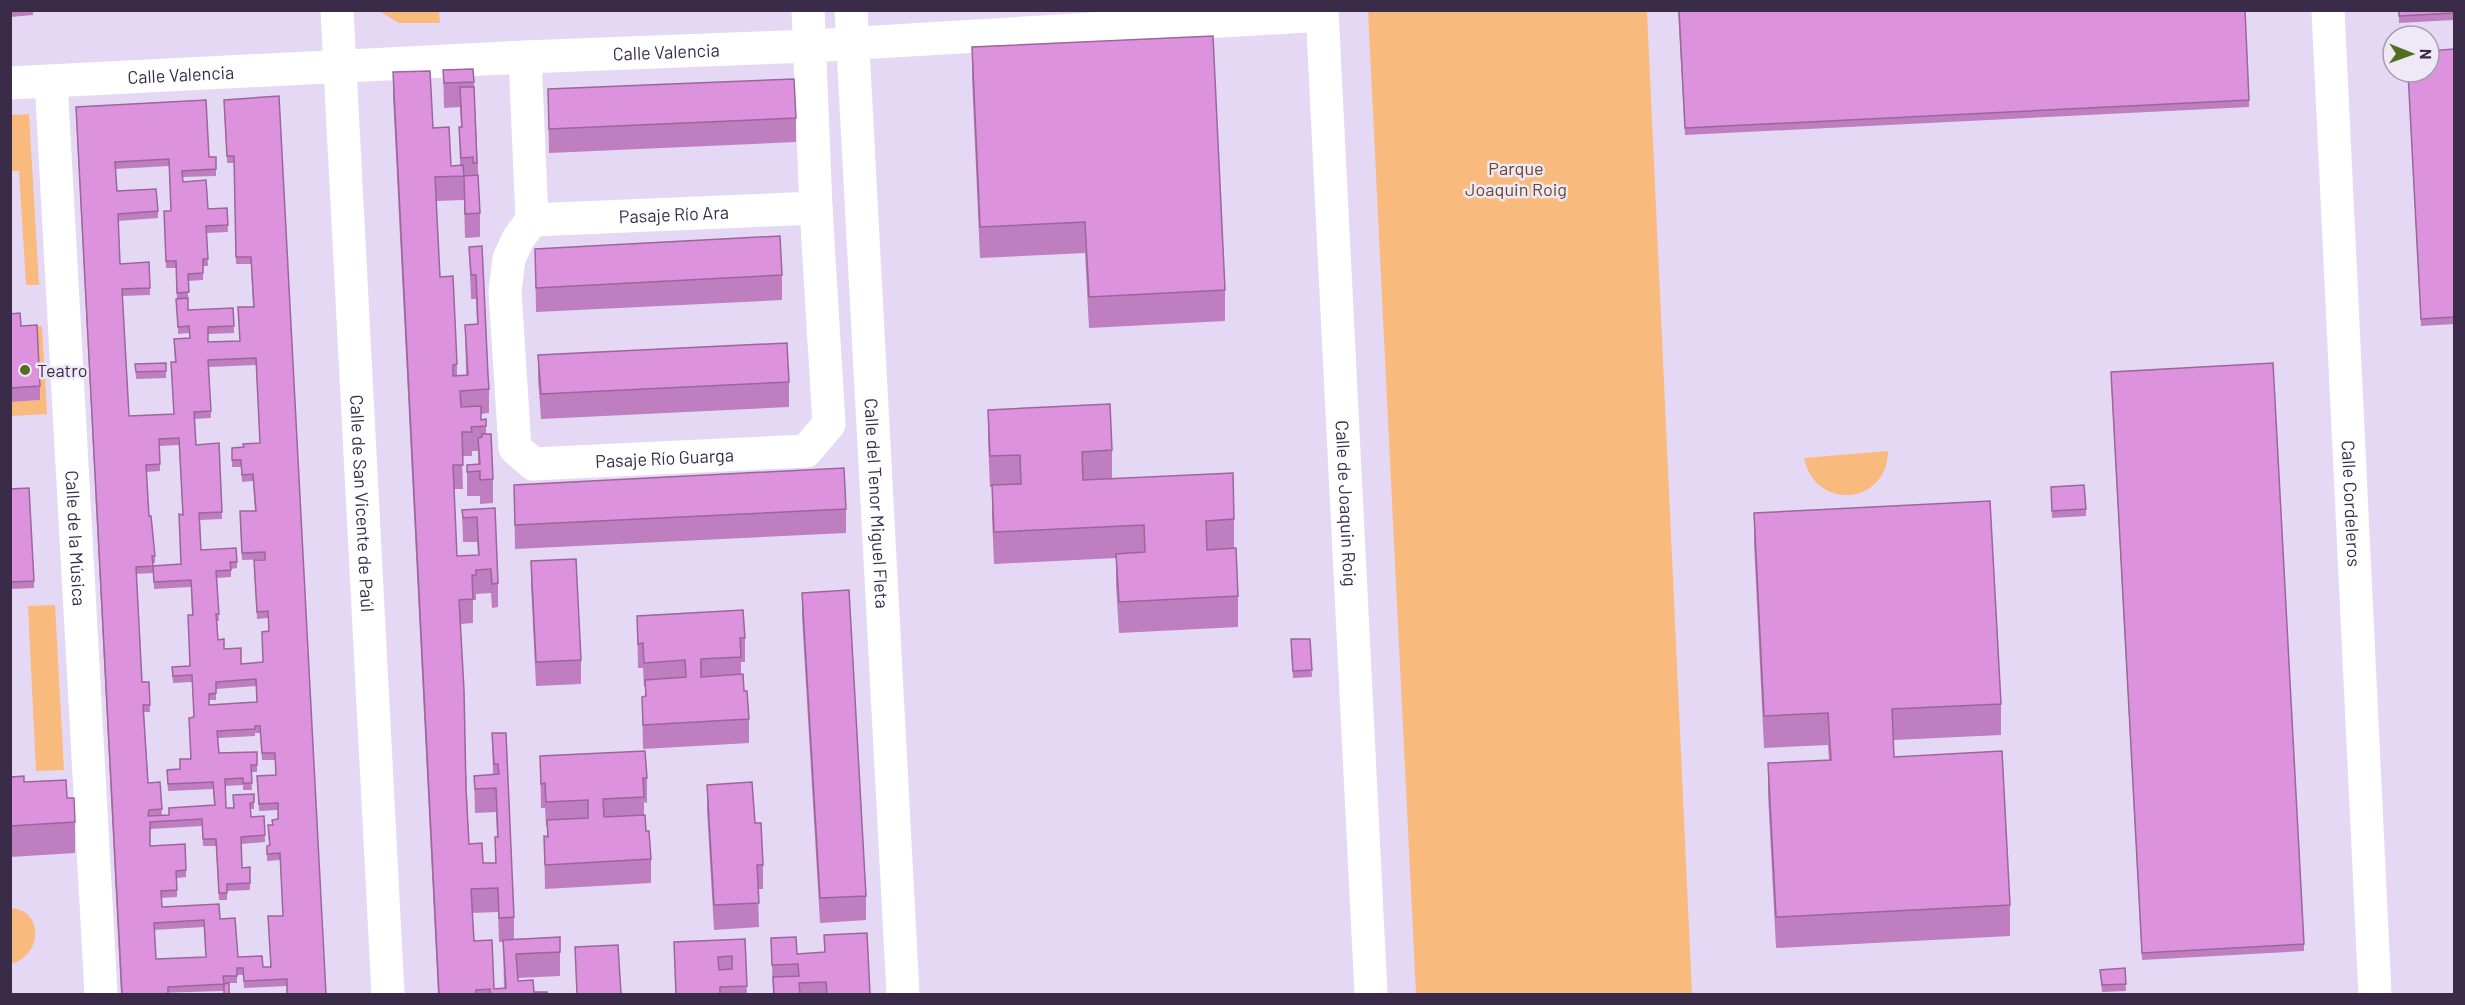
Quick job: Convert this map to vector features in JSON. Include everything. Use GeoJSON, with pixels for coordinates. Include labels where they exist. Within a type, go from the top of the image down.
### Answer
{"type":"FeatureCollection","features":[{"type":"Feature","properties":{"kind":"street","name":"Calle de San Vicente de Paúl"},"geometry":{"type":"LineString","coordinates":[[337,10],[388,994]]}},
{"type":"Feature","properties":{"kind":"street","name":"Pasaje Río Guarga"},"geometry":{"type":"LineString","coordinates":[[532,220],[518,239],[509,260],[505,291],[515,448],[533,464],[806,451],[829,424],[816,208],[808,10]]}},
{"type":"Feature","properties":{"kind":"street","name":"Calle del Tenor Miguel Fleta"},"geometry":{"type":"LineString","coordinates":[[851,10],[903,994]]}},
{"type":"Feature","properties":{"kind":"street","name":"Calle Cordeleros"},"geometry":{"type":"LineString","coordinates":[[2328,10],[2375,994]]}},
{"type":"Feature","properties":{"kind":"street","name":"Calle Valencia"},"geometry":{"type":"LineString","coordinates":[[10,83],[525,57],[810,46],[1322,13]]}},
{"type":"Feature","properties":{"kind":"street","name":"Calle de Joaquin Roig"},"geometry":{"type":"LineString","coordinates":[[1322,13],[1371,994]]}},
{"type":"Feature","properties":{"kind":"street"},"geometry":{"type":"LineString","coordinates":[[525,57],[532,220]]}},
{"type":"Feature","properties":{"kind":"street","name":"Calle de la Música"},"geometry":{"type":"LineString","coordinates":[[51,81],[101,994]]}},
{"type":"Feature","properties":{"kind":"street","name":"Pasaje Río Ara"},"geometry":{"type":"LineString","coordinates":[[532,220],[816,208]]}},
{"type":"Feature","properties":{"kind":"green space"},"geometry":{"type":"Polygon","coordinates":[[[379,11],[439,11],[440,23],[399,23],[379,11]]]}},
{"type":"Feature","properties":{"kind":"green space","name":"Parque Joaquin Roig"},"geometry":{"type":"Polygon","coordinates":[[[1368,11],[1647,11],[1692,994],[1416,994],[1368,11]]]}},
{"type":"Feature","properties":{"kind":"green space"},"geometry":{"type":"Polygon","coordinates":[[[29,114],[39,285],[26,285],[19,171],[11,171],[10,115],[29,114]]]}},
{"type":"Feature","properties":{"kind":"green space"},"geometry":{"type":"Polygon","coordinates":[[[42,326],[47,414],[11,416],[11,402],[40,400],[20,327],[42,326]]]}},
{"type":"Feature","properties":{"kind":"green space"},"geometry":{"type":"Polygon","coordinates":[[[1888,451],[1885,469],[1876,483],[1864,491],[1850,495],[1835,494],[1822,487],[1811,475],[1804,458],[1888,451]]]}},
{"type":"Feature","properties":{"kind":"green space"},"geometry":{"type":"Polygon","coordinates":[[[55,605],[64,770],[36,771],[28,606],[55,605]]]}},
{"type":"Feature","properties":{"kind":"green space"},"geometry":{"type":"Polygon","coordinates":[[[11,908],[22,911],[30,917],[35,934],[34,943],[29,952],[11,964],[11,908]]]}},
{"type":"Feature","properties":{"kind":"building"},"geometry":{"type":"Polygon","coordinates":[[[1679,10],[2245,10],[2249,100],[1685,128],[1679,10]]]}},
{"type":"Feature","properties":{"kind":"building"},"geometry":{"type":"Polygon","coordinates":[[[2399,10],[2454,10],[2454,13],[2399,16],[2399,10]]]}},
{"type":"Feature","properties":{"kind":"building"},"geometry":{"type":"Polygon","coordinates":[[[1213,36],[1225,290],[1089,297],[1085,222],[980,227],[972,47],[1213,36]]]}},
{"type":"Feature","properties":{"kind":"building"},"geometry":{"type":"Polygon","coordinates":[[[2454,49],[2454,317],[2421,319],[2409,84],[2441,84],[2441,50],[2454,49]]]}},
{"type":"Feature","properties":{"kind":"building"},"geometry":{"type":"Polygon","coordinates":[[[473,69],[474,82],[444,83],[443,70],[473,69]]]}},
{"type":"Feature","properties":{"kind":"building"},"geometry":{"type":"Polygon","coordinates":[[[430,71],[433,128],[449,127],[451,166],[463,165],[464,176],[435,177],[440,277],[453,276],[457,364],[453,365],[453,376],[468,375],[465,325],[478,324],[476,275],[471,275],[469,247],[482,246],[489,389],[460,391],[461,407],[481,406],[481,420],[486,419],[486,426],[471,427],[472,432],[462,432],[463,465],[453,465],[457,556],[479,555],[477,517],[463,518],[462,510],[495,508],[498,583],[492,584],[491,569],[476,570],[476,575],[472,575],[473,599],[459,600],[466,789],[469,844],[482,843],[483,863],[496,863],[495,837],[498,837],[496,788],[475,789],[474,776],[499,774],[498,764],[494,764],[492,733],[506,733],[514,917],[499,918],[498,888],[471,889],[474,941],[492,940],[494,989],[506,988],[503,940],[560,937],[560,952],[516,954],[518,981],[533,980],[534,992],[547,992],[547,994],[490,994],[490,989],[476,990],[476,994],[439,994],[393,72],[430,71]]]}},
{"type":"Feature","properties":{"kind":"building"},"geometry":{"type":"Polygon","coordinates":[[[794,79],[796,118],[549,129],[548,89],[794,79]]]}},
{"type":"Feature","properties":{"kind":"building"},"geometry":{"type":"Polygon","coordinates":[[[460,87],[474,87],[477,163],[473,163],[473,157],[461,158],[460,87]]]}},
{"type":"Feature","properties":{"kind":"building"},"geometry":{"type":"Polygon","coordinates":[[[279,96],[326,994],[287,994],[287,979],[244,981],[243,968],[237,968],[237,976],[223,976],[224,984],[168,987],[168,994],[122,994],[76,107],[206,100],[209,157],[216,157],[216,169],[182,171],[183,182],[206,180],[208,209],[227,208],[228,225],[206,226],[208,259],[203,259],[203,273],[188,274],[189,292],[177,293],[176,261],[166,261],[164,211],[171,211],[169,159],[115,162],[117,191],[156,189],[158,211],[118,214],[120,264],[149,262],[150,288],[122,289],[129,416],[174,414],[171,362],[176,362],[174,339],[190,338],[189,326],[178,327],[176,299],[188,298],[188,310],[233,308],[234,326],[208,327],[208,342],[240,341],[238,307],[254,307],[251,257],[236,257],[234,156],[227,156],[224,100],[279,96]],[[256,358],[208,360],[211,411],[194,412],[196,445],[219,443],[222,512],[199,513],[201,550],[236,548],[237,562],[230,562],[231,570],[216,571],[218,640],[224,639],[224,649],[241,648],[241,664],[263,662],[262,632],[269,631],[268,611],[257,612],[254,560],[265,560],[265,552],[242,553],[240,511],[256,511],[253,474],[242,475],[241,460],[232,460],[232,448],[244,447],[243,444],[260,443],[256,358]],[[179,438],[159,439],[160,464],[146,465],[149,516],[151,516],[155,556],[152,556],[153,566],[181,564],[179,514],[183,515],[179,438]],[[153,566],[136,567],[142,682],[149,682],[150,705],[143,705],[148,783],[160,782],[162,809],[149,810],[148,816],[169,815],[169,808],[215,805],[213,782],[168,784],[167,770],[180,769],[180,759],[191,759],[189,718],[194,717],[192,675],[173,676],[172,667],[190,666],[188,615],[193,615],[191,580],[154,582],[153,566]],[[256,679],[216,682],[216,693],[209,694],[209,705],[257,702],[256,679]],[[255,726],[255,729],[217,731],[219,753],[257,752],[257,765],[251,765],[252,783],[243,783],[243,778],[225,779],[226,808],[234,808],[233,795],[254,794],[254,802],[250,803],[251,817],[264,816],[265,835],[241,837],[242,868],[250,867],[250,883],[227,884],[227,893],[219,893],[216,839],[203,839],[202,819],[150,822],[150,846],[185,844],[186,870],[176,871],[177,890],[161,891],[162,907],[219,904],[220,919],[235,918],[238,957],[262,956],[263,967],[271,967],[268,916],[283,916],[280,853],[267,854],[267,846],[270,845],[268,825],[273,825],[272,820],[278,819],[278,803],[259,804],[257,776],[276,775],[275,753],[262,753],[260,726],[255,726]],[[204,920],[154,923],[156,959],[206,957],[204,920]]]}},
{"type":"Feature","properties":{"kind":"building"},"geometry":{"type":"Polygon","coordinates":[[[478,175],[480,213],[465,214],[464,176],[478,175]]]}},
{"type":"Feature","properties":{"kind":"building"},"geometry":{"type":"Polygon","coordinates":[[[780,236],[782,275],[536,288],[535,249],[780,236]]]}},
{"type":"Feature","properties":{"kind":"building","name":"Teatro"},"geometry":{"type":"Polygon","coordinates":[[[20,313],[21,326],[37,325],[40,386],[10,388],[10,314],[20,313]]]}},
{"type":"Feature","properties":{"kind":"building"},"geometry":{"type":"Polygon","coordinates":[[[787,343],[789,382],[541,394],[538,355],[787,343]]]}},
{"type":"Feature","properties":{"kind":"building"},"geometry":{"type":"Polygon","coordinates":[[[166,363],[166,371],[136,372],[135,364],[166,363]]]}},
{"type":"Feature","properties":{"kind":"building"},"geometry":{"type":"Polygon","coordinates":[[[2273,363],[2304,944],[2142,953],[2111,372],[2273,363]]]}},
{"type":"Feature","properties":{"kind":"building"},"geometry":{"type":"Polygon","coordinates":[[[1110,404],[1112,450],[1082,452],[1083,480],[1233,473],[1234,519],[1206,521],[1207,550],[1236,548],[1238,596],[1119,602],[1116,554],[1145,552],[1144,525],[994,532],[992,485],[1021,484],[1020,455],[990,456],[988,410],[1110,404]]]}},
{"type":"Feature","properties":{"kind":"building"},"geometry":{"type":"Polygon","coordinates":[[[482,434],[491,434],[493,479],[480,480],[480,471],[467,472],[467,465],[480,464],[478,438],[482,437],[482,434]]]}},
{"type":"Feature","properties":{"kind":"building"},"geometry":{"type":"Polygon","coordinates":[[[844,468],[846,509],[515,525],[514,485],[844,468]]]}},
{"type":"Feature","properties":{"kind":"building"},"geometry":{"type":"Polygon","coordinates":[[[2084,485],[2086,509],[2052,511],[2051,487],[2084,485]]]}},
{"type":"Feature","properties":{"kind":"building"},"geometry":{"type":"Polygon","coordinates":[[[29,488],[34,581],[10,582],[10,489],[29,488]]]}},
{"type":"Feature","properties":{"kind":"building"},"geometry":{"type":"Polygon","coordinates":[[[1990,501],[2001,704],[1892,709],[1894,757],[2002,751],[2010,905],[1776,917],[1768,763],[1831,760],[1828,713],[1764,716],[1754,513],[1990,501]]]}},
{"type":"Feature","properties":{"kind":"building"},"geometry":{"type":"Polygon","coordinates":[[[576,559],[581,660],[536,662],[531,561],[576,559]]]}},
{"type":"Feature","properties":{"kind":"building"},"geometry":{"type":"Polygon","coordinates":[[[849,590],[866,896],[820,898],[802,593],[849,590]]]}},
{"type":"Feature","properties":{"kind":"building"},"geometry":{"type":"Polygon","coordinates":[[[743,610],[745,638],[740,638],[741,657],[701,659],[701,677],[743,674],[749,719],[643,725],[642,697],[646,696],[645,680],[686,677],[685,660],[644,663],[643,643],[638,644],[637,616],[743,610]]]}},
{"type":"Feature","properties":{"kind":"building"},"geometry":{"type":"Polygon","coordinates":[[[1291,639],[1310,639],[1312,670],[1293,671],[1291,639]]]}},
{"type":"Feature","properties":{"kind":"building"},"geometry":{"type":"Polygon","coordinates":[[[645,751],[647,778],[643,778],[644,797],[603,799],[604,817],[645,815],[646,831],[649,831],[651,859],[545,865],[544,836],[548,837],[547,820],[588,818],[588,800],[546,802],[545,783],[541,784],[540,756],[645,751]]]}},
{"type":"Feature","properties":{"kind":"building"},"geometry":{"type":"Polygon","coordinates":[[[24,776],[24,782],[66,780],[67,798],[74,798],[75,822],[10,826],[11,777],[24,776]]]}},
{"type":"Feature","properties":{"kind":"building"},"geometry":{"type":"Polygon","coordinates":[[[752,782],[755,823],[761,823],[763,865],[757,865],[759,903],[714,905],[707,785],[752,782]]]}},
{"type":"Feature","properties":{"kind":"building"},"geometry":{"type":"Polygon","coordinates":[[[867,933],[870,994],[827,994],[826,982],[799,983],[800,994],[774,994],[773,977],[799,976],[798,964],[772,965],[771,938],[796,937],[797,954],[825,952],[824,935],[867,933]]]}},
{"type":"Feature","properties":{"kind":"building"},"geometry":{"type":"Polygon","coordinates":[[[745,939],[747,986],[720,987],[720,994],[676,994],[674,942],[745,939]],[[732,956],[718,957],[719,970],[732,969],[732,956]]]}},
{"type":"Feature","properties":{"kind":"building"},"geometry":{"type":"Polygon","coordinates":[[[618,945],[621,994],[577,994],[575,947],[618,945]]]}},
{"type":"Feature","properties":{"kind":"building"},"geometry":{"type":"Polygon","coordinates":[[[2125,968],[2126,984],[2102,985],[2100,970],[2125,968]]]}},
{"type":"Feature","properties":{"kind":"building"},"geometry":{"type":"Polygon","coordinates":[[[229,983],[229,994],[224,994],[224,984],[229,983]]]}},
{"type":"Feature","properties":{"kind":"place","name":"Teatro"},"geometry":{"type":"Point","coordinates":[25,370]}}]}
